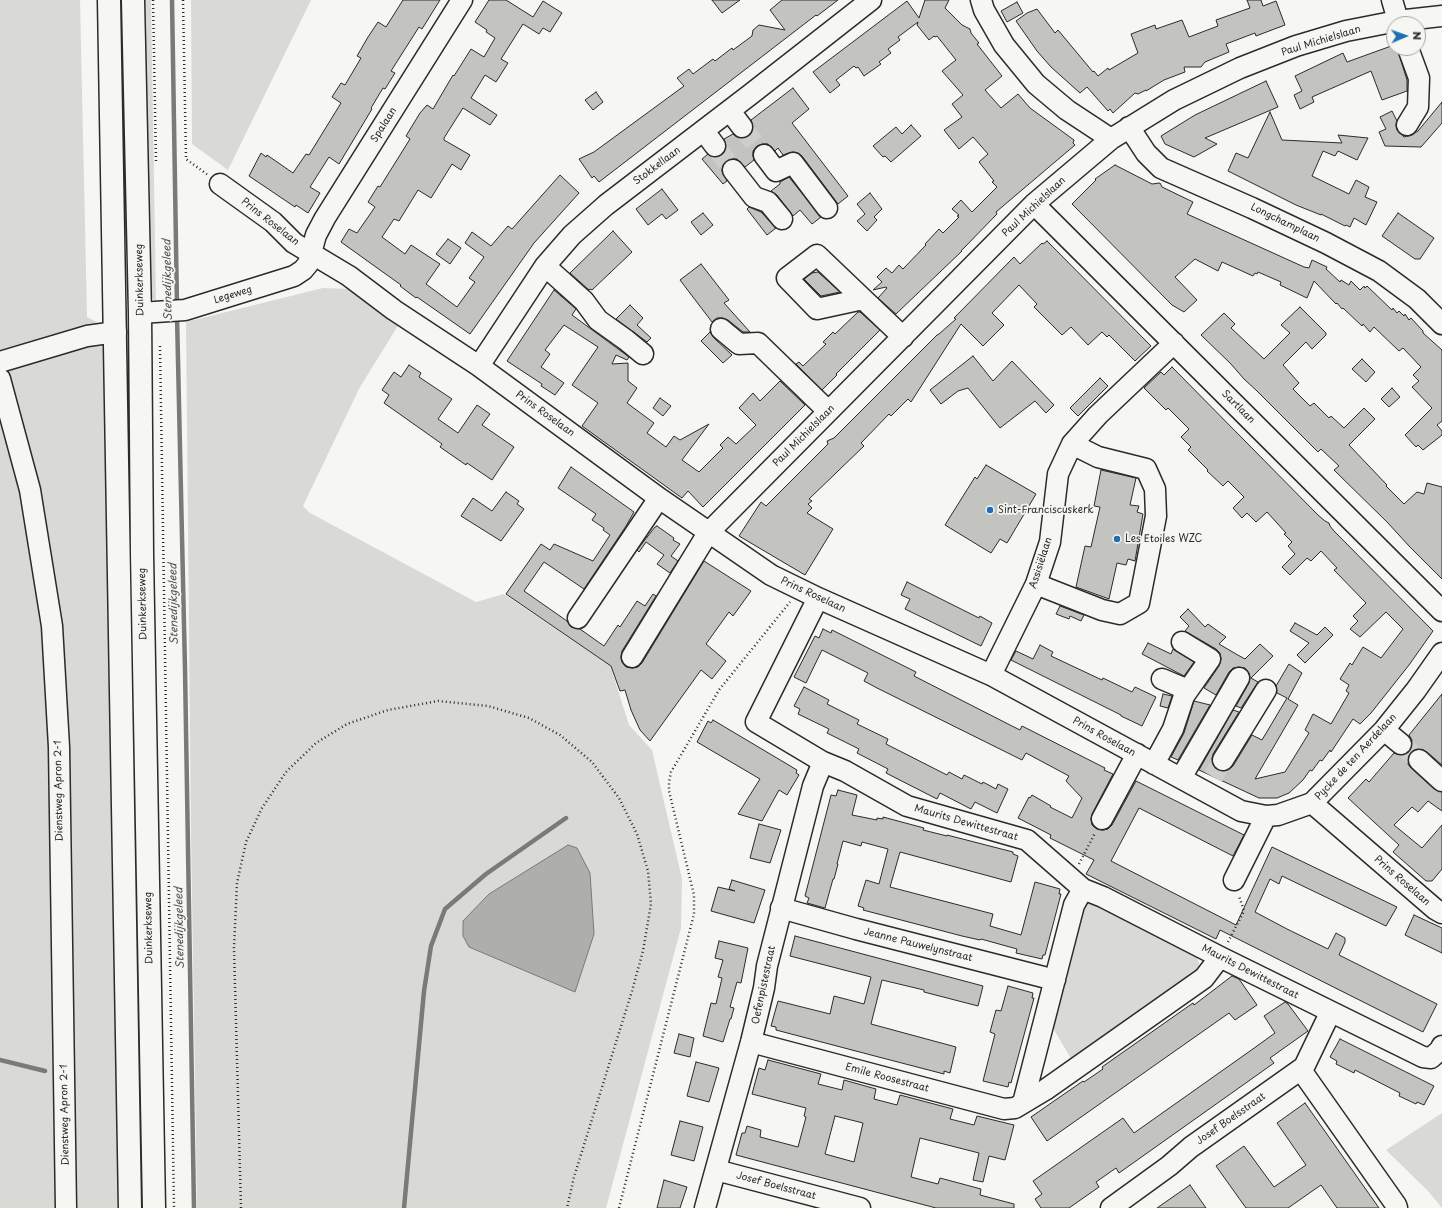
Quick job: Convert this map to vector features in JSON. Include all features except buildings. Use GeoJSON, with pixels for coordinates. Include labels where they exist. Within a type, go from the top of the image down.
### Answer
{"type":"FeatureCollection","features":[{"type":"Feature","properties":{"kind":"main road"},"geometry":{"type":"LineString","coordinates":[[109,0],[116,332],[130,1208]]}},
{"type":"Feature","properties":{"kind":"main road","name":"Duinkerkseweg"},"geometry":{"type":"LineString","coordinates":[[133,0],[140,313],[142,554],[154,1208]]}},
{"type":"Feature","properties":{"kind":"main road"},"geometry":{"type":"LineString","coordinates":[[116,332],[140,313]]}},
{"type":"Feature","properties":{"kind":"street","name":"Spalaan"},"geometry":{"type":"LineString","coordinates":[[312,253],[316,235],[325,218],[462,0]]}},
{"type":"Feature","properties":{"kind":"street","name":"Stokkellaan"},"geometry":{"type":"LineString","coordinates":[[479,366],[545,266],[572,235],[606,204],[710,139],[730,111],[871,0]]}},
{"type":"Feature","properties":{"kind":"street"},"geometry":{"type":"LineString","coordinates":[[981,0],[984,10],[1004,45],[1036,84],[1067,110],[1111,139]]}},
{"type":"Feature","properties":{"kind":"street"},"geometry":{"type":"LineString","coordinates":[[1392,0],[1396,16]]}},
{"type":"Feature","properties":{"kind":"street","name":"Paul Michielslaan"},"geometry":{"type":"LineString","coordinates":[[1426,18],[1442,16]]}},
{"type":"Feature","properties":{"kind":"street","name":"Paul Michielslaan"},"geometry":{"type":"LineString","coordinates":[[632,657],[708,532],[1034,204],[1111,139],[1174,100],[1240,68],[1289,48],[1346,31],[1386,24]]}},
{"type":"Feature","properties":{"kind":"street"},"geometry":{"type":"LineString","coordinates":[[1407,125],[1418,107],[1419,78],[1411,56]]}},
{"type":"Feature","properties":{"kind":"street"},"geometry":{"type":"LineString","coordinates":[[730,111],[742,127]]}},
{"type":"Feature","properties":{"kind":"street","name":"Longchamplaan"},"geometry":{"type":"LineString","coordinates":[[1129,127],[1146,153],[1161,168],[1259,211],[1326,243],[1379,271],[1417,299],[1442,324]]}},
{"type":"Feature","properties":{"kind":"street"},"geometry":{"type":"LineString","coordinates":[[764,155],[776,171],[793,163],[826,208]]}},
{"type":"Feature","properties":{"kind":"street"},"geometry":{"type":"LineString","coordinates":[[733,170],[754,197],[768,202],[782,219]]}},
{"type":"Feature","properties":{"kind":"street","name":"Prins Roselaan"},"geometry":{"type":"LineString","coordinates":[[220,184],[273,222],[294,243],[349,276],[394,310],[479,366],[659,498],[771,575],[809,594],[991,675],[1181,778],[1208,784],[1241,811],[1266,816],[1278,815],[1312,803],[1435,909],[1442,913]]}},
{"type":"Feature","properties":{"kind":"street","name":"Sartlaan"},"geometry":{"type":"LineString","coordinates":[[1034,204],[1442,610]]}},
{"type":"Feature","properties":{"kind":"street","name":"Legeweg"},"geometry":{"type":"LineString","coordinates":[[140,313],[184,310],[294,276],[308,264],[312,253]]}},
{"type":"Feature","properties":{"kind":"street"},"geometry":{"type":"LineString","coordinates":[[545,266],[584,301],[598,320],[643,354]]}},
{"type":"Feature","properties":{"kind":"street"},"geometry":{"type":"LineString","coordinates":[[863,299],[903,337]]}},
{"type":"Feature","properties":{"kind":"street"},"geometry":{"type":"LineString","coordinates":[[721,329],[739,344],[758,343],[828,411]]}},
{"type":"Feature","properties":{"kind":"street"},"geometry":{"type":"LineString","coordinates":[[0,362],[87,336],[116,332]]}},
{"type":"Feature","properties":{"kind":"street","name":"Assisiëlaan"},"geometry":{"type":"LineString","coordinates":[[991,675],[1036,584],[1050,542],[1058,474],[1072,444],[1098,415],[1174,343]]}},
{"type":"Feature","properties":{"kind":"street","name":"Dienstweg Apron 2-1"},"geometry":{"type":"LineString","coordinates":[[0,379],[30,490],[52,626],[59,747],[66,1208]]}},
{"type":"Feature","properties":{"kind":"street"},"geometry":{"type":"LineString","coordinates":[[1036,584],[1102,610],[1114,613],[1120,614],[1138,603],[1156,516],[1155,489],[1146,469],[1098,457],[1072,444]]}},
{"type":"Feature","properties":{"kind":"street"},"geometry":{"type":"LineString","coordinates":[[578,618],[659,498]]}},
{"type":"Feature","properties":{"kind":"street","name":"Maurits Dewittestraat"},"geometry":{"type":"LineString","coordinates":[[809,594],[756,722],[823,762],[845,771],[906,806],[1027,840],[1077,884],[1220,958],[1423,1058],[1431,1058],[1440,1050],[1442,1046]]}},
{"type":"Feature","properties":{"kind":"street"},"geometry":{"type":"LineString","coordinates":[[1102,819],[1145,759],[1172,729],[1184,696],[1210,659],[1182,642]]}},
{"type":"Feature","properties":{"kind":"street","name":"Pycke de ten Aerdelaan"},"geometry":{"type":"LineString","coordinates":[[1312,803],[1384,730],[1442,654]]}},
{"type":"Feature","properties":{"kind":"street"},"geometry":{"type":"LineString","coordinates":[[1181,778],[1239,678]]}},
{"type":"Feature","properties":{"kind":"street"},"geometry":{"type":"LineString","coordinates":[[1162,679],[1188,690]]}},
{"type":"Feature","properties":{"kind":"street"},"geometry":{"type":"LineString","coordinates":[[1223,760],[1266,690]]}},
{"type":"Feature","properties":{"kind":"street"},"geometry":{"type":"LineString","coordinates":[[1384,730],[1401,744]]}},
{"type":"Feature","properties":{"kind":"street"},"geometry":{"type":"LineString","coordinates":[[1419,760],[1442,781]]}},
{"type":"Feature","properties":{"kind":"street","name":"Oefenpistestraat"},"geometry":{"type":"LineString","coordinates":[[705,1208],[751,1042],[764,988],[766,966],[813,786],[823,762]]}},
{"type":"Feature","properties":{"kind":"street"},"geometry":{"type":"LineString","coordinates":[[1234,880],[1266,816]]}},
{"type":"Feature","properties":{"kind":"street"},"geometry":{"type":"LineString","coordinates":[[1023,1104],[1074,905],[1077,884]]}},
{"type":"Feature","properties":{"kind":"street","name":"Jeanne Pauwelynstraat"},"geometry":{"type":"LineString","coordinates":[[781,908],[856,929],[1055,980]]}},
{"type":"Feature","properties":{"kind":"street","name":"Emile Roosestraat"},"geometry":{"type":"LineString","coordinates":[[751,1042],[1004,1109],[1015,1108],[1052,1085],[1204,978],[1220,958]]}},
{"type":"Feature","properties":{"kind":"street","name":"Josef Boelsstraat"},"geometry":{"type":"LineString","coordinates":[[1111,1208],[1170,1166],[1191,1147],[1301,1070],[1304,1067],[1330,1013]]}},
{"type":"Feature","properties":{"kind":"street"},"geometry":{"type":"LineString","coordinates":[[1301,1070],[1397,1208]]}},
{"type":"Feature","properties":{"kind":"street","name":"Josef Boelsstraat"},"geometry":{"type":"LineString","coordinates":[[716,1170],[860,1208]]}},
{"type":"Feature","properties":{"kind":"path"},"geometry":{"type":"LineString","coordinates":[[153,0],[156,164]]}},
{"type":"Feature","properties":{"kind":"path"},"geometry":{"type":"LineString","coordinates":[[183,0],[186,159],[220,184]]}},
{"type":"Feature","properties":{"kind":"path"},"geometry":{"type":"LineString","coordinates":[[160,344],[174,1208]]}},
{"type":"Feature","properties":{"kind":"path"},"geometry":{"type":"LineString","coordinates":[[619,1208],[692,922],[695,904],[669,791],[668,782],[671,772],[719,690],[809,594]]}},
{"type":"Feature","properties":{"kind":"path"},"geometry":{"type":"LineString","coordinates":[[241,1208],[234,948],[237,882],[246,842],[262,808],[286,772],[316,743],[347,724],[388,710],[438,701],[488,706],[528,718],[560,736],[592,762],[619,798],[637,834],[648,871],[650,904],[643,951],[567,1208]]}},
{"type":"Feature","properties":{"kind":"path"},"geometry":{"type":"LineString","coordinates":[[1077,884],[1102,819]]}},
{"type":"Feature","properties":{"kind":"path"},"geometry":{"type":"LineString","coordinates":[[1220,958],[1244,911],[1234,880]]}},
{"type":"Feature","properties":{"kind":"shaded area"},"geometry":{"type":"Polygon","coordinates":[[[0,0],[80,0],[87,317],[116,332],[130,1208],[0,1208],[0,0]]]}},
{"type":"Feature","properties":{"kind":"shaded area"},"geometry":{"type":"Polygon","coordinates":[[[144,0],[151,0],[156,302],[149,294],[144,0]]]}},
{"type":"Feature","properties":{"kind":"shaded area"},"geometry":{"type":"Polygon","coordinates":[[[191,0],[311,0],[228,170],[192,144],[191,0]]]}},
{"type":"Feature","properties":{"kind":"shaded area"},"geometry":{"type":"Polygon","coordinates":[[[323,288],[349,289],[399,324],[360,387],[303,506],[310,513],[476,602],[504,594],[606,663],[609,662],[629,725],[652,750],[682,879],[681,928],[606,1208],[197,1208],[191,835],[186,322],[323,288]]]}},
{"type":"Feature","properties":{"kind":"shaded area"},"geometry":{"type":"Polygon","coordinates":[[[568,845],[577,848],[590,873],[594,934],[575,992],[469,947],[463,936],[463,921],[489,894],[568,845]]]}},
{"type":"Feature","properties":{"kind":"shaded area"},"geometry":{"type":"Polygon","coordinates":[[[1091,902],[1196,952],[1200,967],[1198,975],[1074,1064],[1049,1021],[1084,905],[1091,902]]]}},
{"type":"Feature","properties":{"kind":"shaded area"},"geometry":{"type":"Polygon","coordinates":[[[1442,1113],[1442,1208],[1428,1191],[1386,1150],[1442,1113]]]}},
{"type":"Feature","properties":{"kind":"waterway","name":"Stenedijkgeleed"},"geometry":{"type":"LineString","coordinates":[[172,0],[177,306]]}},
{"type":"Feature","properties":{"kind":"waterway","name":"Stenedijkgeleed"},"geometry":{"type":"LineString","coordinates":[[177,316],[185,669],[194,1208]]}},
{"type":"Feature","properties":{"kind":"waterway"},"geometry":{"type":"LineString","coordinates":[[404,1208],[424,991],[431,946],[445,909],[486,874],[566,818]]}},
{"type":"Feature","properties":{"kind":"waterway"},"geometry":{"type":"LineString","coordinates":[[0,1060],[45,1071]]}},
{"type":"Feature","properties":{"kind":"tunnel"},"geometry":{"type":"LineString","coordinates":[[742,127],[764,155]]}},
{"type":"Feature","properties":{"kind":"tunnel"},"geometry":{"type":"LineString","coordinates":[[715,146],[733,170]]}},
{"type":"Feature","properties":{"kind":"tunnel"},"geometry":{"type":"LineString","coordinates":[[1401,744],[1419,760]]}},
{"type":"Feature","properties":{"kind":"tunnel"},"geometry":{"type":"LineString","coordinates":[[1213,777],[1223,760]]}},
{"type":"Feature","properties":{"kind":"place","name":"Sint-Franciscuskerk"},"geometry":{"type":"Point","coordinates":[990,510]}},
{"type":"Feature","properties":{"kind":"place","name":"Les Etoiles WZC"},"geometry":{"type":"Point","coordinates":[1117,539]}}]}
